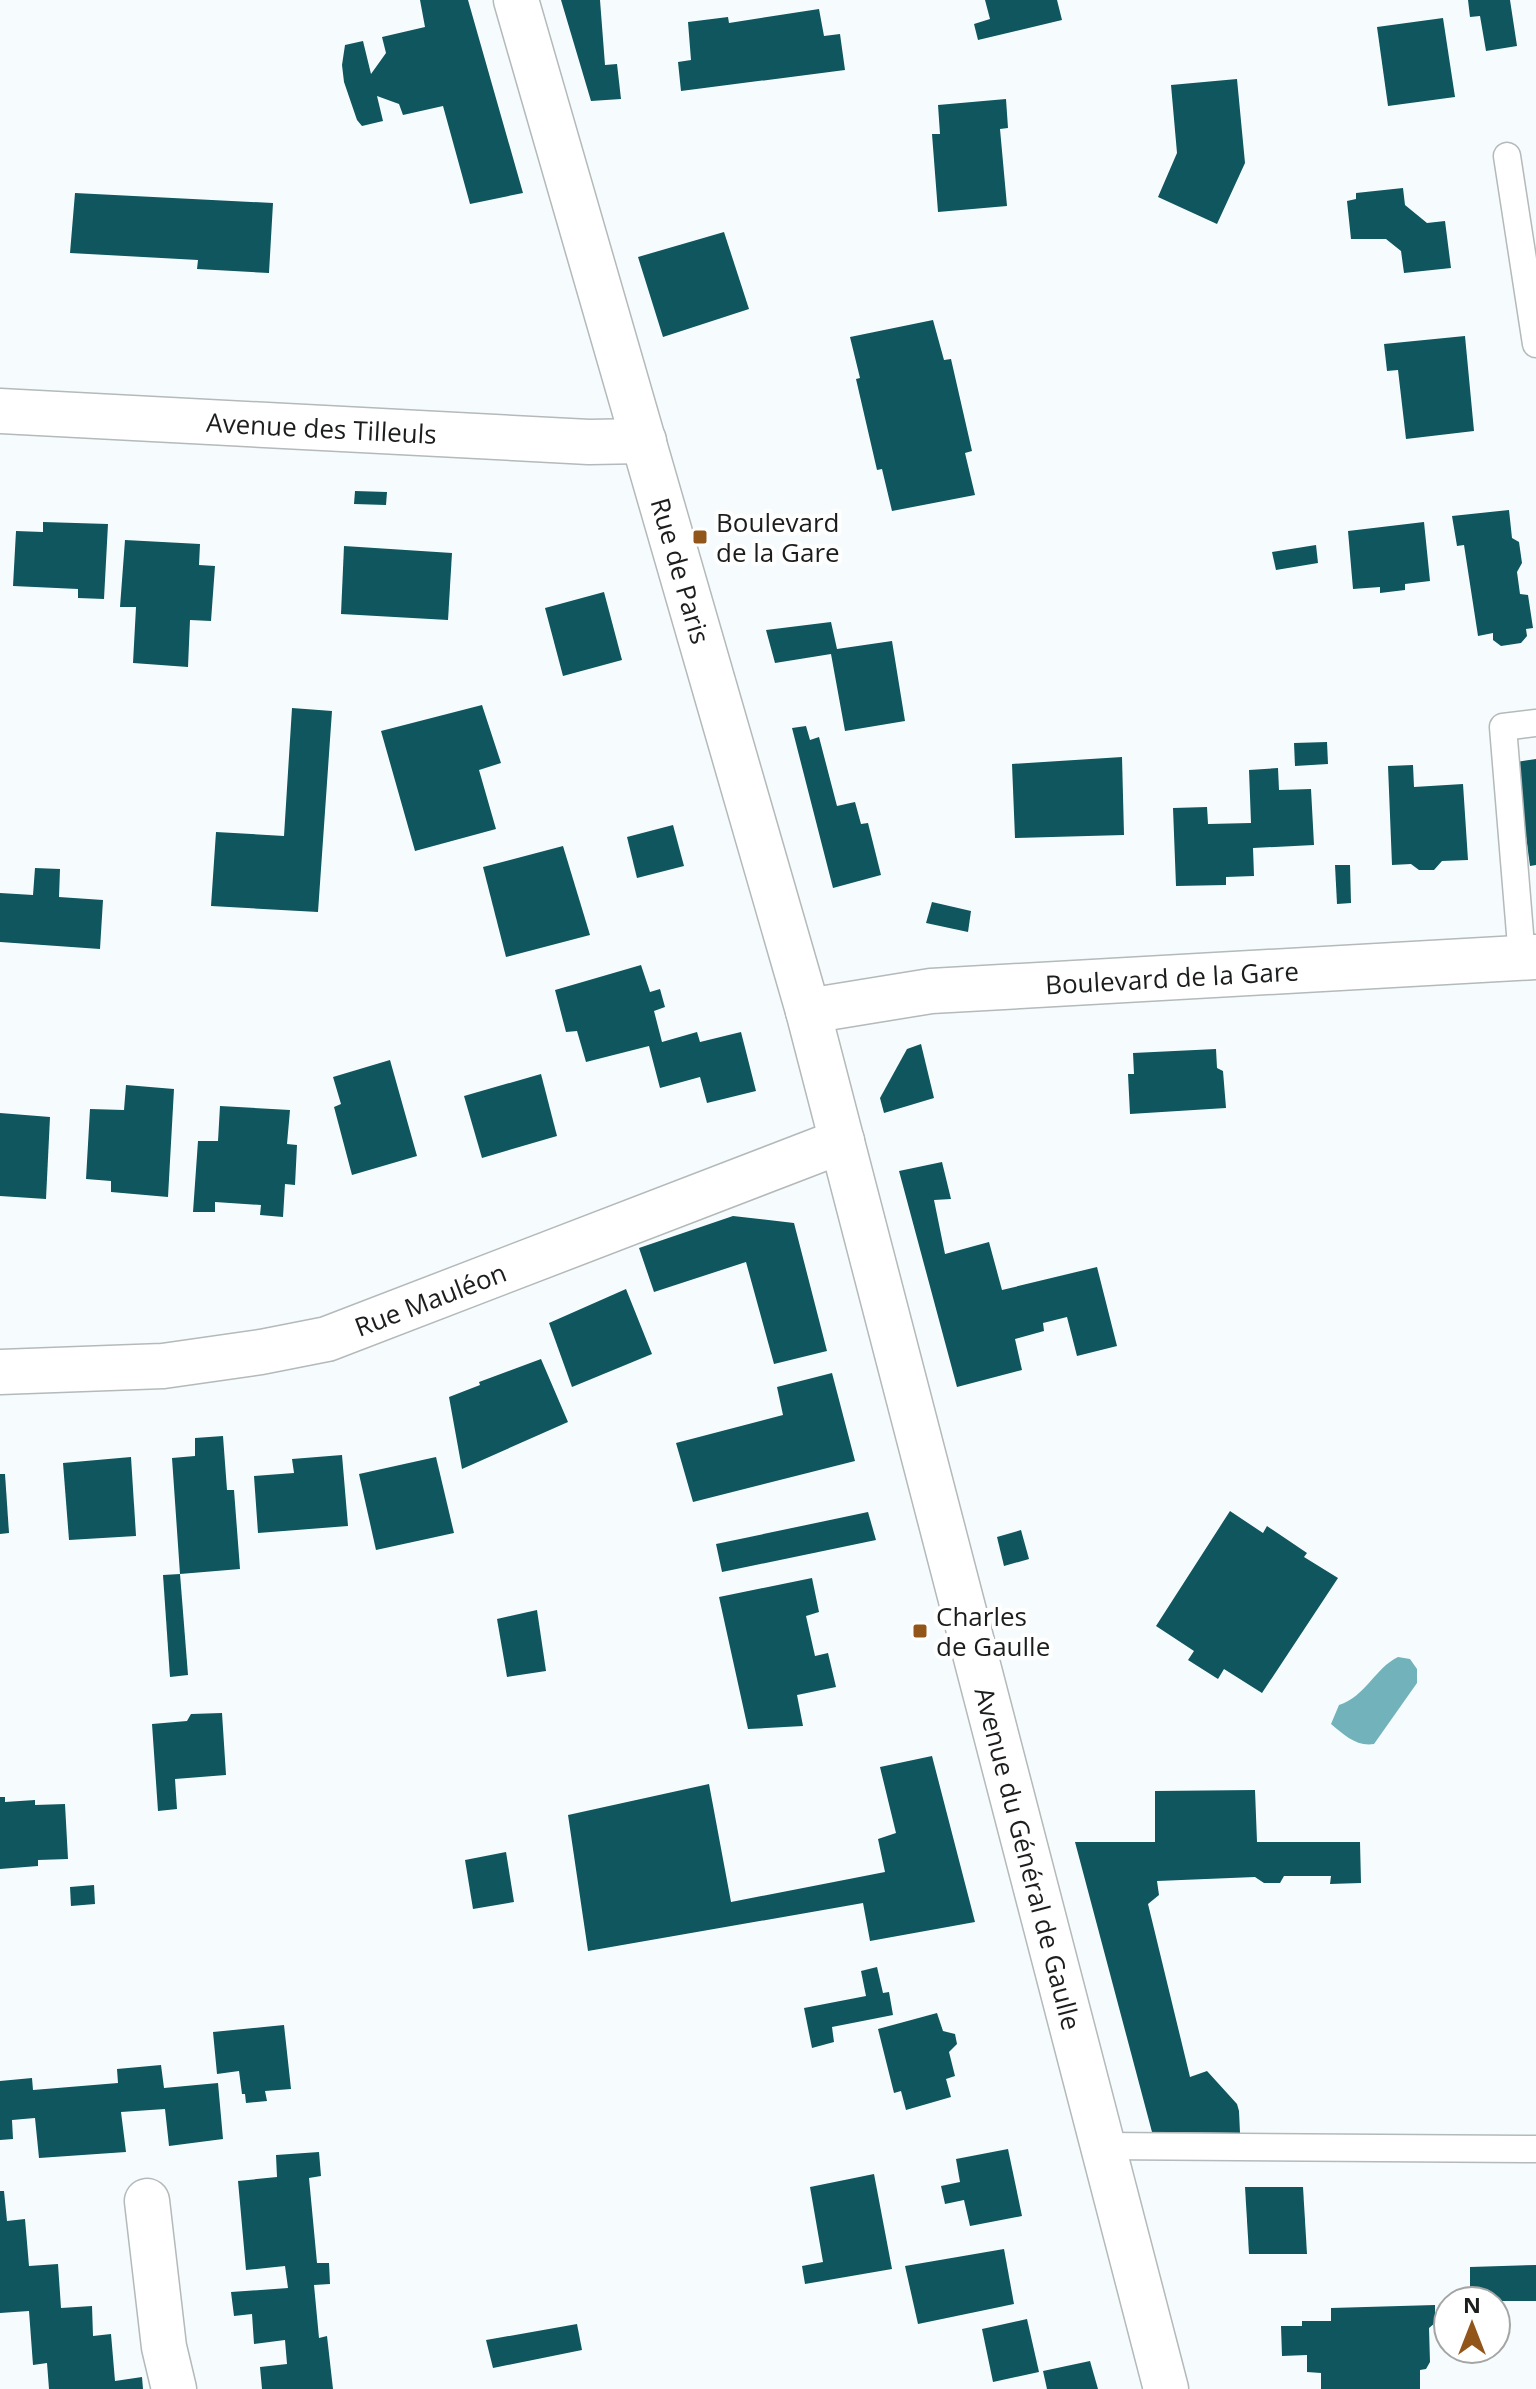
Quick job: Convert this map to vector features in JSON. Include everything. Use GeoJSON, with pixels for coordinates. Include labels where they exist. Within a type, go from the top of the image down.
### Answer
{"type":"FeatureCollection","features":[{"type":"Feature","properties":{"kind":"street","name":"Rue de Paris"},"geometry":{"type":"LineString","coordinates":[[516,0],[808,1011],[842,1141]]}},
{"type":"Feature","properties":{"kind":"street","name":"Avenue des Tilleuls"},"geometry":{"type":"LineString","coordinates":[[0,411],[589,442],[644,441]]}},
{"type":"Feature","properties":{"kind":"street","name":"Boulevard de la Gare"},"geometry":{"type":"LineString","coordinates":[[808,1011],[931,991],[1529,958]]}},
{"type":"Feature","properties":{"kind":"street","name":"Rue Mauléon"},"geometry":{"type":"LineString","coordinates":[[0,1372],[163,1366],[327,1339],[842,1141]]}},
{"type":"Feature","properties":{"kind":"street","name":"Avenue du Général de Gaulle"},"geometry":{"type":"LineString","coordinates":[[842,1141],[1166,2389]]}},
{"type":"Feature","properties":{"kind":"street"},"geometry":{"type":"LineString","coordinates":[[147,2201],[164,2347],[174,2389]]}},
{"type":"Feature","properties":{"kind":"lane"},"geometry":{"type":"LineString","coordinates":[[1507,156],[1536,344]]}},
{"type":"Feature","properties":{"kind":"lane"},"geometry":{"type":"LineString","coordinates":[[1529,958],[1503,727],[1536,723]]}},
{"type":"Feature","properties":{"kind":"lane"},"geometry":{"type":"LineString","coordinates":[[1102,2146],[1536,2149]]}},
{"type":"Feature","properties":{"kind":"water"},"geometry":{"type":"Polygon","coordinates":[[[1398,1657],[1410,1659],[1417,1669],[1417,1683],[1374,1744],[1356,1742],[1331,1724],[1339,1705],[1356,1696],[1398,1657]]]}},
{"type":"Feature","properties":{"kind":"building"},"geometry":{"type":"Polygon","coordinates":[[[420,0],[468,0],[523,193],[470,204],[443,106],[403,115],[399,104],[377,96],[383,121],[362,126],[357,120],[344,82],[342,65],[345,45],[363,41],[371,74],[386,53],[382,37],[425,27],[420,0]]]}},
{"type":"Feature","properties":{"kind":"building"},"geometry":{"type":"Polygon","coordinates":[[[561,0],[600,0],[605,65],[617,64],[621,99],[591,101],[561,0]]]}},
{"type":"Feature","properties":{"kind":"building"},"geometry":{"type":"Polygon","coordinates":[[[985,0],[1057,0],[1062,20],[978,40],[974,24],[990,19],[985,0]]]}},
{"type":"Feature","properties":{"kind":"building"},"geometry":{"type":"Polygon","coordinates":[[[1468,0],[1510,0],[1517,46],[1486,51],[1480,16],[1470,17],[1468,0]]]}},
{"type":"Feature","properties":{"kind":"building"},"geometry":{"type":"Polygon","coordinates":[[[819,9],[824,36],[840,34],[845,70],[681,91],[678,62],[691,60],[688,22],[728,17],[729,23],[819,9]]]}},
{"type":"Feature","properties":{"kind":"building"},"geometry":{"type":"Polygon","coordinates":[[[1443,18],[1455,97],[1388,106],[1377,27],[1443,18]]]}},
{"type":"Feature","properties":{"kind":"building"},"geometry":{"type":"Polygon","coordinates":[[[1237,79],[1245,163],[1217,224],[1158,197],[1177,153],[1171,85],[1237,79]]]}},
{"type":"Feature","properties":{"kind":"building"},"geometry":{"type":"Polygon","coordinates":[[[1006,99],[1008,128],[1000,129],[1007,206],[938,212],[932,134],[940,134],[938,105],[1006,99]]]}},
{"type":"Feature","properties":{"kind":"building"},"geometry":{"type":"Polygon","coordinates":[[[1403,188],[1405,205],[1427,223],[1445,221],[1451,268],[1404,273],[1401,251],[1386,239],[1351,239],[1347,201],[1356,199],[1356,193],[1403,188]]]}},
{"type":"Feature","properties":{"kind":"building"},"geometry":{"type":"Polygon","coordinates":[[[75,193],[273,203],[269,273],[197,269],[198,260],[70,253],[75,193]]]}},
{"type":"Feature","properties":{"kind":"building"},"geometry":{"type":"Polygon","coordinates":[[[724,232],[749,309],[663,337],[638,257],[724,232]]]}},
{"type":"Feature","properties":{"kind":"building"},"geometry":{"type":"Polygon","coordinates":[[[933,320],[944,360],[951,359],[972,451],[965,453],[975,495],[892,511],[882,469],[877,470],[856,379],[860,378],[850,337],[933,320]]]}},
{"type":"Feature","properties":{"kind":"building"},"geometry":{"type":"Polygon","coordinates":[[[1465,336],[1474,431],[1406,439],[1398,370],[1387,371],[1384,344],[1465,336]]]}},
{"type":"Feature","properties":{"kind":"building"},"geometry":{"type":"Polygon","coordinates":[[[355,491],[387,492],[386,505],[354,504],[355,491]]]}},
{"type":"Feature","properties":{"kind":"building"},"geometry":{"type":"Polygon","coordinates":[[[1509,510],[1512,538],[1519,542],[1522,563],[1517,572],[1520,594],[1528,595],[1533,628],[1526,629],[1527,636],[1521,643],[1501,646],[1493,640],[1493,633],[1478,636],[1464,545],[1457,546],[1452,516],[1509,510]]]}},
{"type":"Feature","properties":{"kind":"building"},"geometry":{"type":"Polygon","coordinates":[[[43,522],[108,524],[104,599],[78,598],[78,589],[13,586],[16,531],[43,532],[43,522]]]}},
{"type":"Feature","properties":{"kind":"building"},"geometry":{"type":"Polygon","coordinates":[[[1424,522],[1430,581],[1405,584],[1405,590],[1380,593],[1380,587],[1353,589],[1348,531],[1424,522]]]}},
{"type":"Feature","properties":{"kind":"building"},"geometry":{"type":"Polygon","coordinates":[[[125,540],[200,544],[199,565],[215,566],[211,621],[190,620],[188,667],[133,663],[136,607],[120,607],[125,540]]]}},
{"type":"Feature","properties":{"kind":"building"},"geometry":{"type":"Polygon","coordinates":[[[1316,545],[1318,563],[1276,570],[1272,552],[1316,545]]]}},
{"type":"Feature","properties":{"kind":"building"},"geometry":{"type":"Polygon","coordinates":[[[344,546],[452,553],[448,620],[341,614],[344,546]]]}},
{"type":"Feature","properties":{"kind":"building"},"geometry":{"type":"Polygon","coordinates":[[[604,592],[622,660],[563,676],[545,608],[604,592]]]}},
{"type":"Feature","properties":{"kind":"building"},"geometry":{"type":"Polygon","coordinates":[[[831,622],[837,649],[892,641],[905,721],[845,731],[831,654],[775,663],[766,630],[831,622]]]}},
{"type":"Feature","properties":{"kind":"building"},"geometry":{"type":"Polygon","coordinates":[[[482,705],[501,763],[479,770],[496,829],[415,851],[381,731],[482,705]]]}},
{"type":"Feature","properties":{"kind":"building"},"geometry":{"type":"Polygon","coordinates":[[[292,708],[332,711],[318,912],[211,906],[216,832],[284,836],[292,708]]]}},
{"type":"Feature","properties":{"kind":"building"},"geometry":{"type":"Polygon","coordinates":[[[806,726],[810,740],[819,737],[837,806],[855,802],[861,824],[868,823],[881,875],[833,888],[792,728],[806,726]]]}},
{"type":"Feature","properties":{"kind":"building"},"geometry":{"type":"Polygon","coordinates":[[[1327,742],[1328,764],[1295,766],[1294,743],[1327,742]]]}},
{"type":"Feature","properties":{"kind":"building"},"geometry":{"type":"Polygon","coordinates":[[[1122,757],[1124,835],[1015,838],[1012,764],[1122,757]]]}},
{"type":"Feature","properties":{"kind":"building"},"geometry":{"type":"Polygon","coordinates":[[[1536,759],[1536,865],[1530,866],[1516,762],[1536,759]]]}},
{"type":"Feature","properties":{"kind":"building"},"geometry":{"type":"Polygon","coordinates":[[[1413,765],[1414,787],[1463,784],[1468,860],[1442,861],[1434,870],[1419,870],[1411,864],[1392,865],[1388,766],[1413,765]]]}},
{"type":"Feature","properties":{"kind":"building"},"geometry":{"type":"Polygon","coordinates":[[[1278,768],[1279,790],[1311,789],[1314,845],[1253,848],[1254,876],[1226,877],[1226,885],[1176,886],[1173,808],[1207,807],[1208,824],[1251,823],[1249,770],[1278,768]]]}},
{"type":"Feature","properties":{"kind":"building"},"geometry":{"type":"Polygon","coordinates":[[[673,825],[684,866],[637,878],[627,837],[673,825]]]}},
{"type":"Feature","properties":{"kind":"building"},"geometry":{"type":"Polygon","coordinates":[[[563,846],[590,935],[506,957],[483,867],[563,846]]]}},
{"type":"Feature","properties":{"kind":"building"},"geometry":{"type":"Polygon","coordinates":[[[1335,865],[1350,865],[1351,903],[1337,904],[1335,865]]]}},
{"type":"Feature","properties":{"kind":"building"},"geometry":{"type":"Polygon","coordinates":[[[35,868],[60,869],[59,897],[103,900],[100,949],[0,942],[0,893],[33,895],[35,868]]]}},
{"type":"Feature","properties":{"kind":"building"},"geometry":{"type":"Polygon","coordinates":[[[932,902],[971,911],[968,932],[926,923],[932,902]]]}},
{"type":"Feature","properties":{"kind":"building"},"geometry":{"type":"Polygon","coordinates":[[[641,965],[650,992],[660,989],[665,1007],[654,1011],[662,1042],[697,1032],[700,1042],[741,1032],[756,1091],[707,1103],[700,1077],[660,1088],[649,1046],[586,1062],[577,1031],[566,1032],[555,990],[641,965]]]}},
{"type":"Feature","properties":{"kind":"building"},"geometry":{"type":"Polygon","coordinates":[[[921,1044],[934,1098],[884,1113],[880,1098],[907,1049],[921,1044]]]}},
{"type":"Feature","properties":{"kind":"building"},"geometry":{"type":"Polygon","coordinates":[[[1216,1049],[1217,1068],[1223,1071],[1226,1108],[1130,1114],[1128,1074],[1134,1074],[1133,1053],[1216,1049]]]}},
{"type":"Feature","properties":{"kind":"building"},"geometry":{"type":"Polygon","coordinates":[[[390,1060],[417,1156],[352,1175],[334,1107],[341,1104],[333,1077],[390,1060]]]}},
{"type":"Feature","properties":{"kind":"building"},"geometry":{"type":"Polygon","coordinates":[[[541,1074],[557,1136],[482,1158],[464,1096],[541,1074]]]}},
{"type":"Feature","properties":{"kind":"building"},"geometry":{"type":"Polygon","coordinates":[[[126,1085],[174,1089],[168,1197],[111,1192],[111,1181],[86,1179],[90,1109],[124,1110],[126,1085]]]}},
{"type":"Feature","properties":{"kind":"building"},"geometry":{"type":"Polygon","coordinates":[[[220,1106],[290,1110],[287,1144],[297,1145],[295,1185],[285,1184],[283,1217],[260,1215],[261,1205],[215,1202],[215,1212],[193,1212],[198,1141],[218,1141],[220,1106]]]}},
{"type":"Feature","properties":{"kind":"building"},"geometry":{"type":"Polygon","coordinates":[[[0,1113],[50,1117],[46,1199],[0,1196],[0,1113]]]}},
{"type":"Feature","properties":{"kind":"building"},"geometry":{"type":"Polygon","coordinates":[[[942,1162],[951,1199],[934,1200],[945,1254],[989,1242],[1002,1290],[1097,1267],[1117,1346],[1077,1356],[1067,1317],[1043,1323],[1044,1331],[1015,1339],[1022,1370],[957,1387],[899,1171],[942,1162]]]}},
{"type":"Feature","properties":{"kind":"building"},"geometry":{"type":"Polygon","coordinates":[[[733,1216],[794,1223],[827,1351],[774,1364],[746,1262],[654,1292],[639,1248],[733,1216]]]}},
{"type":"Feature","properties":{"kind":"building"},"geometry":{"type":"Polygon","coordinates":[[[626,1289],[652,1354],[572,1387],[549,1323],[626,1289]]]}},
{"type":"Feature","properties":{"kind":"building"},"geometry":{"type":"Polygon","coordinates":[[[541,1359],[568,1422],[462,1469],[449,1397],[480,1385],[479,1382],[541,1359]]]}},
{"type":"Feature","properties":{"kind":"building"},"geometry":{"type":"Polygon","coordinates":[[[832,1373],[855,1461],[693,1502],[676,1443],[783,1415],[777,1387],[832,1373]]]}},
{"type":"Feature","properties":{"kind":"building"},"geometry":{"type":"Polygon","coordinates":[[[223,1436],[227,1490],[234,1490],[240,1569],[180,1574],[172,1458],[195,1456],[195,1438],[223,1436]]]}},
{"type":"Feature","properties":{"kind":"building"},"geometry":{"type":"Polygon","coordinates":[[[342,1455],[348,1526],[258,1533],[254,1476],[294,1473],[292,1459],[342,1455]]]}},
{"type":"Feature","properties":{"kind":"building"},"geometry":{"type":"Polygon","coordinates":[[[131,1457],[136,1536],[69,1540],[63,1463],[131,1457]]]}},
{"type":"Feature","properties":{"kind":"building"},"geometry":{"type":"Polygon","coordinates":[[[436,1457],[454,1533],[376,1550],[359,1474],[436,1457]]]}},
{"type":"Feature","properties":{"kind":"building"},"geometry":{"type":"Polygon","coordinates":[[[0,1474],[5,1474],[9,1533],[0,1534],[0,1474]]]}},
{"type":"Feature","properties":{"kind":"building"},"geometry":{"type":"Polygon","coordinates":[[[1230,1511],[1263,1533],[1267,1526],[1307,1553],[1304,1557],[1338,1578],[1262,1693],[1224,1669],[1218,1679],[1188,1660],[1194,1651],[1156,1626],[1230,1511]]]}},
{"type":"Feature","properties":{"kind":"building"},"geometry":{"type":"Polygon","coordinates":[[[868,1512],[876,1540],[722,1572],[716,1544],[868,1512]]]}},
{"type":"Feature","properties":{"kind":"building"},"geometry":{"type":"Polygon","coordinates":[[[1021,1530],[1029,1559],[1004,1566],[997,1537],[1021,1530]]]}},
{"type":"Feature","properties":{"kind":"building"},"geometry":{"type":"Polygon","coordinates":[[[180,1574],[188,1675],[170,1677],[163,1575],[180,1574]]]}},
{"type":"Feature","properties":{"kind":"building"},"geometry":{"type":"Polygon","coordinates":[[[812,1578],[819,1612],[806,1616],[815,1656],[828,1653],[836,1687],[797,1695],[803,1726],[748,1729],[719,1597],[812,1578]]]}},
{"type":"Feature","properties":{"kind":"building"},"geometry":{"type":"Polygon","coordinates":[[[537,1610],[546,1671],[507,1677],[497,1619],[537,1610]]]}},
{"type":"Feature","properties":{"kind":"building"},"geometry":{"type":"Polygon","coordinates":[[[222,1713],[226,1775],[175,1779],[177,1809],[158,1811],[152,1724],[187,1721],[191,1714],[222,1713]]]}},
{"type":"Feature","properties":{"kind":"building"},"geometry":{"type":"Polygon","coordinates":[[[932,1756],[975,1922],[870,1941],[863,1903],[588,1951],[568,1815],[709,1784],[731,1902],[885,1872],[878,1839],[896,1833],[880,1767],[932,1756]]]}},
{"type":"Feature","properties":{"kind":"building"},"geometry":{"type":"Polygon","coordinates":[[[1255,1790],[1257,1842],[1360,1842],[1361,1883],[1330,1884],[1331,1876],[1284,1876],[1280,1883],[1264,1883],[1255,1877],[1157,1881],[1159,1895],[1148,1904],[1190,2077],[1207,2071],[1237,2104],[1240,2133],[1152,2132],[1075,1842],[1155,1842],[1155,1791],[1255,1790]]]}},
{"type":"Feature","properties":{"kind":"building"},"geometry":{"type":"Polygon","coordinates":[[[0,1797],[5,1797],[5,1802],[35,1800],[35,1805],[65,1804],[68,1859],[38,1860],[38,1866],[0,1869],[0,1797]]]}},
{"type":"Feature","properties":{"kind":"building"},"geometry":{"type":"Polygon","coordinates":[[[506,1852],[514,1902],[473,1909],[465,1860],[506,1852]]]}},
{"type":"Feature","properties":{"kind":"building"},"geometry":{"type":"Polygon","coordinates":[[[94,1885],[95,1904],[71,1906],[70,1887],[94,1885]]]}},
{"type":"Feature","properties":{"kind":"building"},"geometry":{"type":"Polygon","coordinates":[[[877,1967],[883,1993],[889,1992],[893,2015],[832,2027],[834,2042],[812,2048],[804,2008],[866,1996],[861,1971],[877,1967]]]}},
{"type":"Feature","properties":{"kind":"building"},"geometry":{"type":"Polygon","coordinates":[[[937,2013],[943,2031],[955,2034],[957,2044],[949,2052],[955,2076],[946,2079],[951,2097],[906,2110],[901,2091],[894,2093],[878,2029],[937,2013]]]}},
{"type":"Feature","properties":{"kind":"building"},"geometry":{"type":"Polygon","coordinates":[[[284,2025],[291,2089],[265,2091],[267,2101],[246,2103],[239,2071],[217,2074],[213,2032],[284,2025]]]}},
{"type":"Feature","properties":{"kind":"building"},"geometry":{"type":"Polygon","coordinates":[[[161,2065],[164,2088],[218,2083],[223,2139],[169,2146],[165,2109],[121,2112],[126,2152],[39,2158],[35,2118],[12,2120],[13,2139],[0,2140],[0,2081],[32,2078],[33,2090],[118,2083],[117,2069],[161,2065]]]}},
{"type":"Feature","properties":{"kind":"building"},"geometry":{"type":"Polygon","coordinates":[[[1008,2149],[1022,2216],[970,2226],[964,2200],[945,2204],[941,2186],[960,2182],[956,2159],[1008,2149]]]}},
{"type":"Feature","properties":{"kind":"building"},"geometry":{"type":"Polygon","coordinates":[[[319,2152],[321,2176],[309,2178],[317,2263],[329,2263],[330,2284],[314,2285],[319,2338],[327,2336],[333,2389],[262,2389],[260,2367],[287,2364],[285,2340],[254,2344],[252,2314],[234,2316],[231,2292],[288,2288],[285,2266],[246,2270],[238,2181],[277,2177],[276,2155],[319,2152]]]}},
{"type":"Feature","properties":{"kind":"building"},"geometry":{"type":"Polygon","coordinates":[[[874,2174],[892,2269],[805,2284],[802,2266],[823,2262],[810,2187],[874,2174]]]}},
{"type":"Feature","properties":{"kind":"building"},"geometry":{"type":"Polygon","coordinates":[[[1245,2187],[1303,2187],[1307,2254],[1249,2254],[1245,2187]]]}},
{"type":"Feature","properties":{"kind":"building"},"geometry":{"type":"Polygon","coordinates":[[[0,2191],[4,2191],[7,2221],[25,2219],[29,2266],[58,2264],[61,2308],[92,2306],[93,2336],[111,2334],[115,2381],[142,2377],[143,2389],[49,2389],[47,2363],[33,2365],[29,2311],[0,2313],[0,2191]]]}},
{"type":"Feature","properties":{"kind":"building"},"geometry":{"type":"Polygon","coordinates":[[[1004,2249],[1014,2304],[918,2324],[905,2266],[1004,2249]]]}},
{"type":"Feature","properties":{"kind":"building"},"geometry":{"type":"Polygon","coordinates":[[[1536,2265],[1536,2301],[1512,2301],[1512,2285],[1470,2285],[1470,2267],[1536,2265]]]}},
{"type":"Feature","properties":{"kind":"building"},"geometry":{"type":"Polygon","coordinates":[[[1432,2305],[1430,2362],[1426,2369],[1420,2370],[1420,2389],[1321,2389],[1321,2373],[1307,2372],[1307,2355],[1282,2356],[1281,2326],[1302,2326],[1302,2321],[1331,2321],[1331,2308],[1432,2305]]]}},
{"type":"Feature","properties":{"kind":"building"},"geometry":{"type":"Polygon","coordinates":[[[1027,2319],[1039,2372],[993,2382],[982,2329],[1027,2319]]]}},
{"type":"Feature","properties":{"kind":"building"},"geometry":{"type":"Polygon","coordinates":[[[577,2324],[582,2350],[493,2368],[486,2340],[577,2324]]]}},
{"type":"Feature","properties":{"kind":"building"},"geometry":{"type":"Polygon","coordinates":[[[1090,2361],[1098,2389],[1047,2389],[1043,2371],[1090,2361]]]}},
{"type":"Feature","properties":{"kind":"place","name":"Boulevard de la Gare"},"geometry":{"type":"Point","coordinates":[700,537]}},
{"type":"Feature","properties":{"kind":"place","name":"Charles de Gaulle"},"geometry":{"type":"Point","coordinates":[920,1631]}}]}
